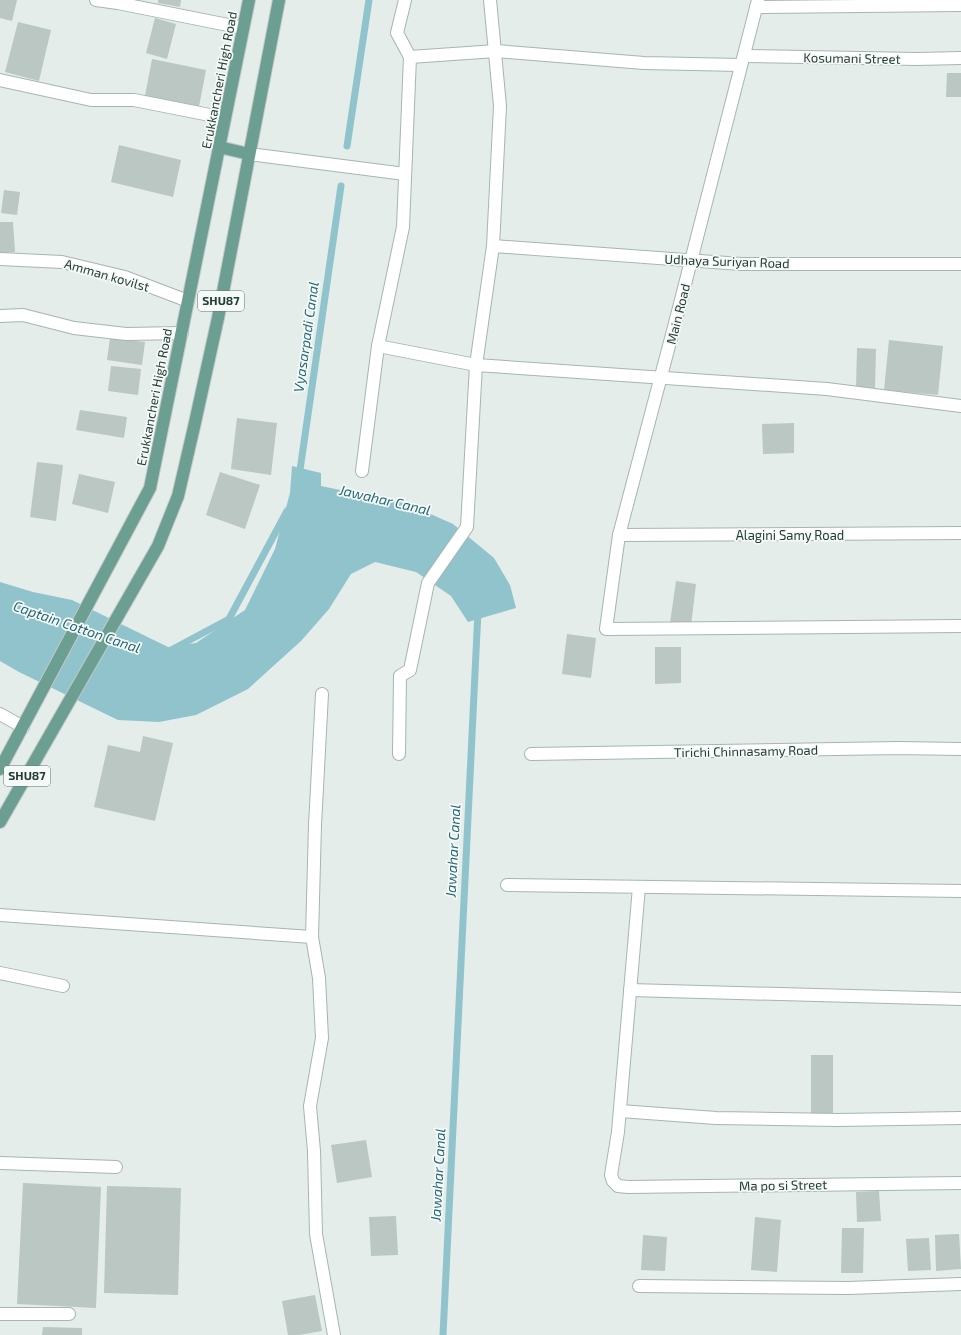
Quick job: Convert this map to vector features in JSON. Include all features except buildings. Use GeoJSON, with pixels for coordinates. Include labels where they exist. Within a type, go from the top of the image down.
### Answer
{"type":"FeatureCollection","features":[{"type":"Feature","properties":{"kind":"main road","name":"Erukkancheri High Road"},"geometry":{"type":"LineString","coordinates":[[0,769],[150,488],[249,0]]}},
{"type":"Feature","properties":{"kind":"main road","name":"SHU87"},"geometry":{"type":"LineString","coordinates":[[0,822],[158,546],[178,496],[218,318],[279,0]]}},
{"type":"Feature","properties":{"kind":"main road"},"geometry":{"type":"LineString","coordinates":[[220,147],[249,154]]}},
{"type":"Feature","properties":{"kind":"street"},"geometry":{"type":"LineString","coordinates":[[96,0],[243,28]]}},
{"type":"Feature","properties":{"kind":"street"},"geometry":{"type":"LineString","coordinates":[[362,471],[378,346],[403,227],[410,57],[397,33],[405,0]]}},
{"type":"Feature","properties":{"kind":"street"},"geometry":{"type":"LineString","coordinates":[[398,754],[400,676],[410,670],[428,584],[467,527],[476,365],[493,246],[500,106],[490,0]]}},
{"type":"Feature","properties":{"kind":"street"},"geometry":{"type":"LineString","coordinates":[[757,4],[961,5]]}},
{"type":"Feature","properties":{"kind":"street","name":"Main Road"},"geometry":{"type":"LineString","coordinates":[[757,4],[619,535],[606,629],[961,626]]}},
{"type":"Feature","properties":{"kind":"street","name":"Kosumani Street"},"geometry":{"type":"LineString","coordinates":[[410,57],[496,51],[644,63],[742,60],[961,58]]}},
{"type":"Feature","properties":{"kind":"street"},"geometry":{"type":"LineString","coordinates":[[0,80],[91,100],[134,100],[225,118]]}},
{"type":"Feature","properties":{"kind":"street"},"geometry":{"type":"LineString","coordinates":[[249,154],[405,174]]}},
{"type":"Feature","properties":{"kind":"street","name":"Udhaya Suriyan Road"},"geometry":{"type":"LineString","coordinates":[[493,246],[742,264],[961,264]]}},
{"type":"Feature","properties":{"kind":"street","name":"Amman kovilst"},"geometry":{"type":"LineString","coordinates":[[0,259],[62,262],[125,277],[188,301]]}},
{"type":"Feature","properties":{"kind":"street"},"geometry":{"type":"LineString","coordinates":[[0,316],[23,315],[74,328],[118,333],[182,334]]}},
{"type":"Feature","properties":{"kind":"street"},"geometry":{"type":"LineString","coordinates":[[378,346],[476,365],[827,389],[961,406]]}},
{"type":"Feature","properties":{"kind":"street","name":"Alagini Samy Road"},"geometry":{"type":"LineString","coordinates":[[619,535],[961,533]]}},
{"type":"Feature","properties":{"kind":"street"},"geometry":{"type":"LineString","coordinates":[[322,694],[315,826],[312,937],[319,978],[322,1038],[310,1106],[314,1151],[316,1234],[334,1335]]}},
{"type":"Feature","properties":{"kind":"street"},"geometry":{"type":"LineString","coordinates":[[0,714],[23,727]]}},
{"type":"Feature","properties":{"kind":"street","name":"Tirichi Chinnasamy Road"},"geometry":{"type":"LineString","coordinates":[[531,754],[897,748],[961,749]]}},
{"type":"Feature","properties":{"kind":"street"},"geometry":{"type":"LineString","coordinates":[[507,885],[961,891]]}},
{"type":"Feature","properties":{"kind":"street"},"geometry":{"type":"LineString","coordinates":[[639,887],[620,1111],[723,1118],[838,1120],[961,1118]]}},
{"type":"Feature","properties":{"kind":"street"},"geometry":{"type":"LineString","coordinates":[[0,915],[312,937]]}},
{"type":"Feature","properties":{"kind":"street"},"geometry":{"type":"LineString","coordinates":[[0,973],[63,986]]}},
{"type":"Feature","properties":{"kind":"street"},"geometry":{"type":"LineString","coordinates":[[630,990],[961,998]]}},
{"type":"Feature","properties":{"kind":"street","name":"Ma po si Street"},"geometry":{"type":"LineString","coordinates":[[620,1111],[611,1175],[612,1181],[618,1186],[961,1183]]}},
{"type":"Feature","properties":{"kind":"street"},"geometry":{"type":"LineString","coordinates":[[0,1163],[116,1167]]}},
{"type":"Feature","properties":{"kind":"street"},"geometry":{"type":"LineString","coordinates":[[639,1286],[848,1288],[961,1284]]}},
{"type":"Feature","properties":{"kind":"street"},"geometry":{"type":"LineString","coordinates":[[0,1314],[69,1314]]}},
{"type":"Feature","properties":{"kind":"water"},"geometry":{"type":"Polygon","coordinates":[[[292,466],[321,473],[321,486],[408,504],[453,524],[494,558],[510,585],[516,608],[468,622],[451,596],[416,572],[375,562],[351,574],[329,609],[301,641],[248,689],[196,715],[159,722],[118,720],[19,672],[0,661],[0,582],[33,592],[72,600],[168,647],[196,643],[245,610],[275,549],[290,493],[292,466]]]}},
{"type":"Feature","properties":{"kind":"waterway","name":"Vyasarpadi Canal"},"geometry":{"type":"LineString","coordinates":[[347,146],[369,0]]}},
{"type":"Feature","properties":{"kind":"waterway","name":"Vyasarpadi Canal"},"geometry":{"type":"LineString","coordinates":[[299,477],[341,186]]}},
{"type":"Feature","properties":{"kind":"waterway","name":"Captain Cotton Canal"},"geometry":{"type":"LineString","coordinates":[[173,649],[229,619],[287,511]]}},
{"type":"Feature","properties":{"kind":"waterway","name":"Jawahar Canal"},"geometry":{"type":"LineString","coordinates":[[443,1335],[478,611]]}}]}
